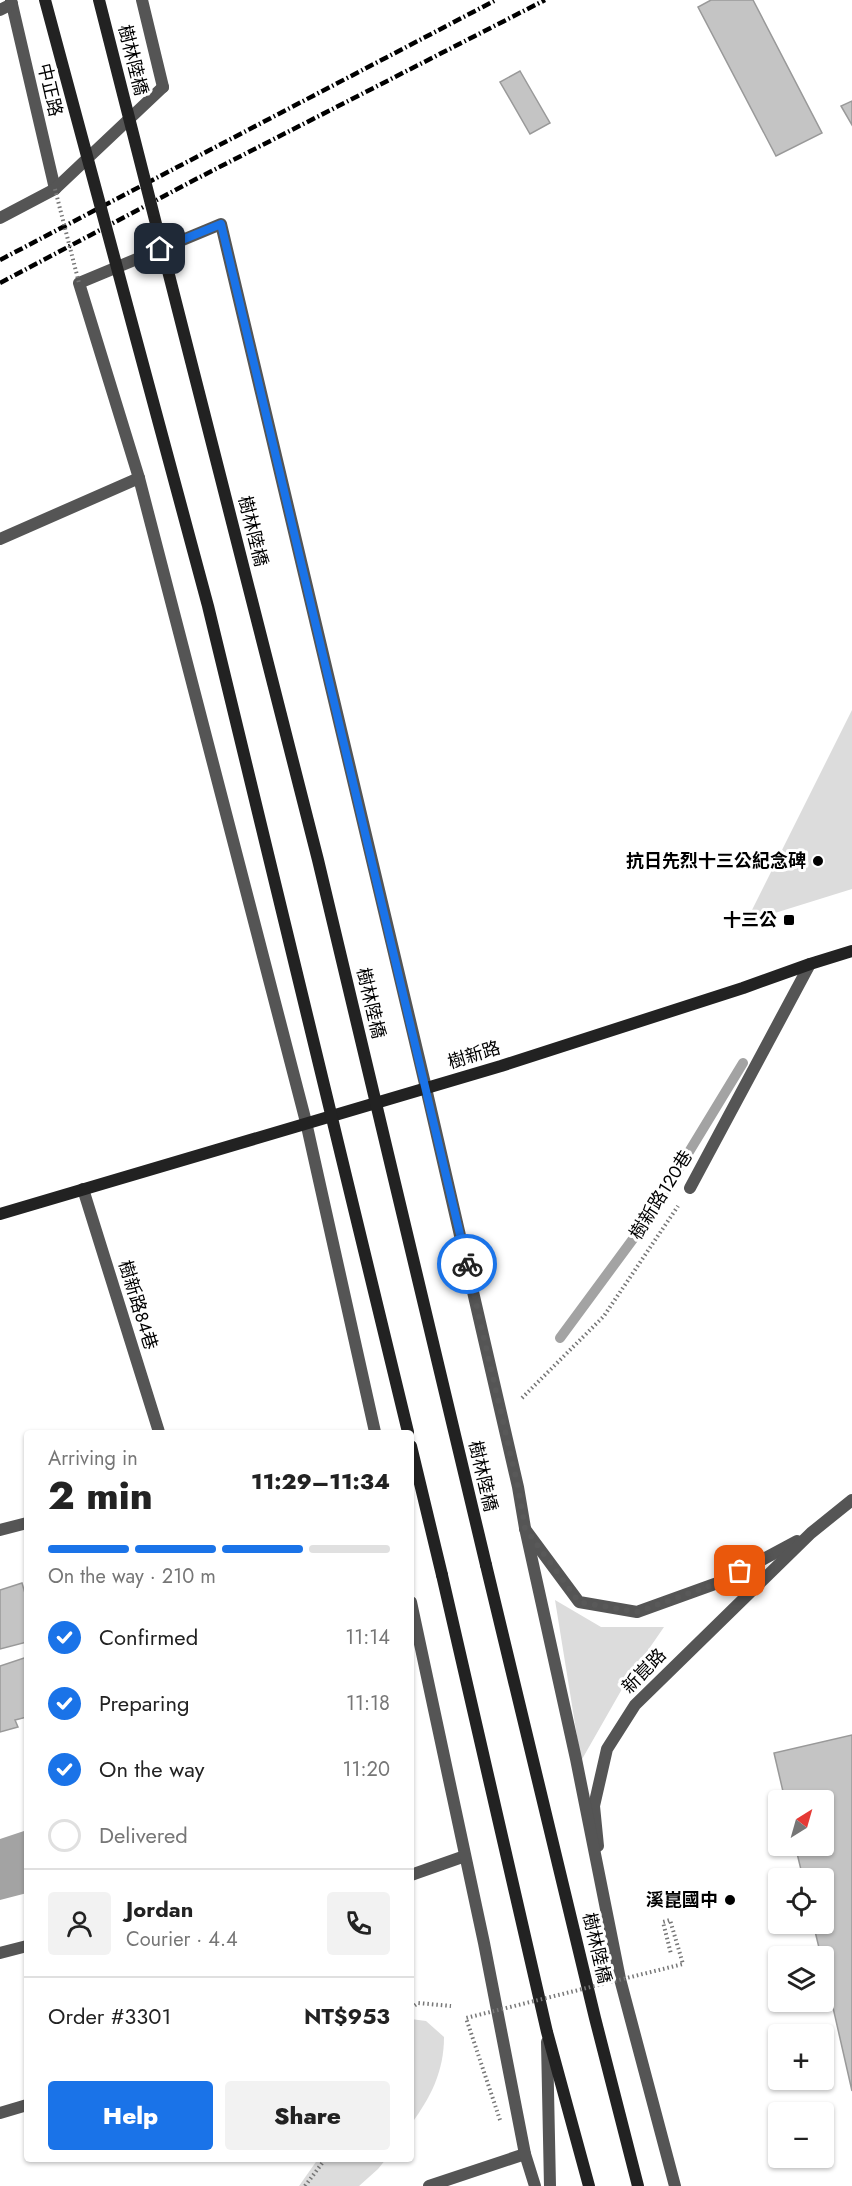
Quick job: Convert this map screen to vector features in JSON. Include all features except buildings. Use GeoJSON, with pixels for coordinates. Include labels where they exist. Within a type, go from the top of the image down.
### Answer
{"type":"FeatureCollection","features":[{"type":"Feature","properties":{"kind":"main road"},"geometry":{"type":"LineString","coordinates":[[45,0],[208,606],[408,1430]]}},
{"type":"Feature","properties":{"kind":"main road","name":"樹林陸橋"},"geometry":{"type":"LineString","coordinates":[[99,0],[318,860],[595,2018],[638,2186]]}},
{"type":"Feature","properties":{"kind":"main road","name":"樹新路"},"geometry":{"type":"LineString","coordinates":[[0,1214],[426,1088],[743,988],[852,951]]}},
{"type":"Feature","properties":{"kind":"main road"},"geometry":{"type":"LineString","coordinates":[[414,1458],[547,2032],[589,2186]]}},
{"type":"Feature","properties":{"kind":"street"},"geometry":{"type":"LineString","coordinates":[[0,218],[55,189],[163,87],[142,0]]}},
{"type":"Feature","properties":{"kind":"street","name":"中正路"},"geometry":{"type":"LineString","coordinates":[[7,5],[55,189]]}},
{"type":"Feature","properties":{"kind":"street"},"geometry":{"type":"LineString","coordinates":[[375,1430],[306,1122],[139,478],[79,283],[221,224],[503,1418],[602,1880],[620,1979],[675,2186]]}},
{"type":"Feature","properties":{"kind":"street"},"geometry":{"type":"LineString","coordinates":[[0,539],[139,478]]}},
{"type":"Feature","properties":{"kind":"street","name":"樹新路120巷"},"geometry":{"type":"LineString","coordinates":[[690,1188],[810,964]]}},
{"type":"Feature","properties":{"kind":"street","name":"樹新路84巷"},"geometry":{"type":"LineString","coordinates":[[83,1189],[158,1430]]}},
{"type":"Feature","properties":{"kind":"street","name":"新崑路"},"geometry":{"type":"LineString","coordinates":[[602,1880],[594,1806],[607,1749],[635,1705],[811,1533],[852,1500]]}},
{"type":"Feature","properties":{"kind":"street"},"geometry":{"type":"LineString","coordinates":[[0,1530],[24,1524]]}},
{"type":"Feature","properties":{"kind":"street","name":"新崑路"},"geometry":{"type":"LineString","coordinates":[[525,1528],[579,1602],[637,1612],[723,1581],[811,1533]]}},
{"type":"Feature","properties":{"kind":"street"},"geometry":{"type":"LineString","coordinates":[[414,1616],[525,2154],[535,2186]]}},
{"type":"Feature","properties":{"kind":"street"},"geometry":{"type":"LineString","coordinates":[[414,1874],[465,1857]]}},
{"type":"Feature","properties":{"kind":"street"},"geometry":{"type":"LineString","coordinates":[[0,1953],[24,1947]]}},
{"type":"Feature","properties":{"kind":"street"},"geometry":{"type":"LineString","coordinates":[[595,2018],[644,2186]]}},
{"type":"Feature","properties":{"kind":"street"},"geometry":{"type":"LineString","coordinates":[[547,2032],[550,2186]]}},
{"type":"Feature","properties":{"kind":"street"},"geometry":{"type":"LineString","coordinates":[[0,2113],[24,2106]]}},
{"type":"Feature","properties":{"kind":"street"},"geometry":{"type":"LineString","coordinates":[[429,2186],[525,2154]]}},
{"type":"Feature","properties":{"kind":"path"},"geometry":{"type":"LineString","coordinates":[[55,189],[79,283]]}},
{"type":"Feature","properties":{"kind":"path","name":"樹新路120巷"},"geometry":{"type":"LineString","coordinates":[[503,1418],[604,1316],[690,1188]]}},
{"type":"Feature","properties":{"kind":"path"},"geometry":{"type":"LineString","coordinates":[[500,2120],[466,2018],[683,1964],[670,1920],[663,1922],[671,1954]]}},
{"type":"Feature","properties":{"kind":"path"},"geometry":{"type":"LineString","coordinates":[[414,2006],[418,2003],[451,2006]]}},
{"type":"Feature","properties":{"kind":"path"},"geometry":{"type":"LineString","coordinates":[[305,2186],[323,2162]]}},
{"type":"Feature","properties":{"kind":"shaded area"},"geometry":{"type":"Polygon","coordinates":[[[852,710],[852,889],[746,922],[852,710]]]}},
{"type":"Feature","properties":{"kind":"shaded area"},"geometry":{"type":"Polygon","coordinates":[[[555,1600],[601,1627],[664,1627],[626,1682],[581,1761],[555,1600]]]}},
{"type":"Feature","properties":{"kind":"shaded area"},"geometry":{"type":"Polygon","coordinates":[[[24,1831],[24,1894],[0,1900],[0,1839],[24,1831]]]}},
{"type":"Feature","properties":{"kind":"shaded area"},"geometry":{"type":"Polygon","coordinates":[[[414,2019],[426,2021],[444,2037],[439,2072],[425,2104],[414,2120],[414,2019]]]}},
{"type":"Feature","properties":{"kind":"shaded area"},"geometry":{"type":"Polygon","coordinates":[[[316,2162],[384,2162],[359,2186],[299,2186],[316,2162]]]}},
{"type":"Feature","properties":{"kind":"waterway"},"geometry":{"type":"LineString","coordinates":[[560,1338],[650,1216],[743,1063]]}},
{"type":"Feature","properties":{"kind":"railway"},"geometry":{"type":"LineString","coordinates":[[0,260],[496,0]]}},
{"type":"Feature","properties":{"kind":"railway"},"geometry":{"type":"LineString","coordinates":[[0,283],[200,177],[545,0]]}},
{"type":"Feature","properties":{"kind":"way so far"},"geometry":{"type":"LineString","coordinates":[[467,1264],[503,1418],[525,1528],[579,1602],[637,1612],[723,1581],[740,1571]]}},
{"type":"Feature","properties":{"kind":"place","name":"抗日先烈十三公紀念碑"},"geometry":{"type":"Point","coordinates":[818,861]}},
{"type":"Feature","properties":{"kind":"place","name":"十三公"},"geometry":{"type":"Point","coordinates":[789,920]}},
{"type":"Feature","properties":{"kind":"place","name":"溪崑國中"},"geometry":{"type":"Point","coordinates":[730,1900]}},
{"type":"Feature","properties":{"kind":"route"},"geometry":{"type":"LineString","coordinates":[[160,249],[221,224],[467,1264]]}}]}
